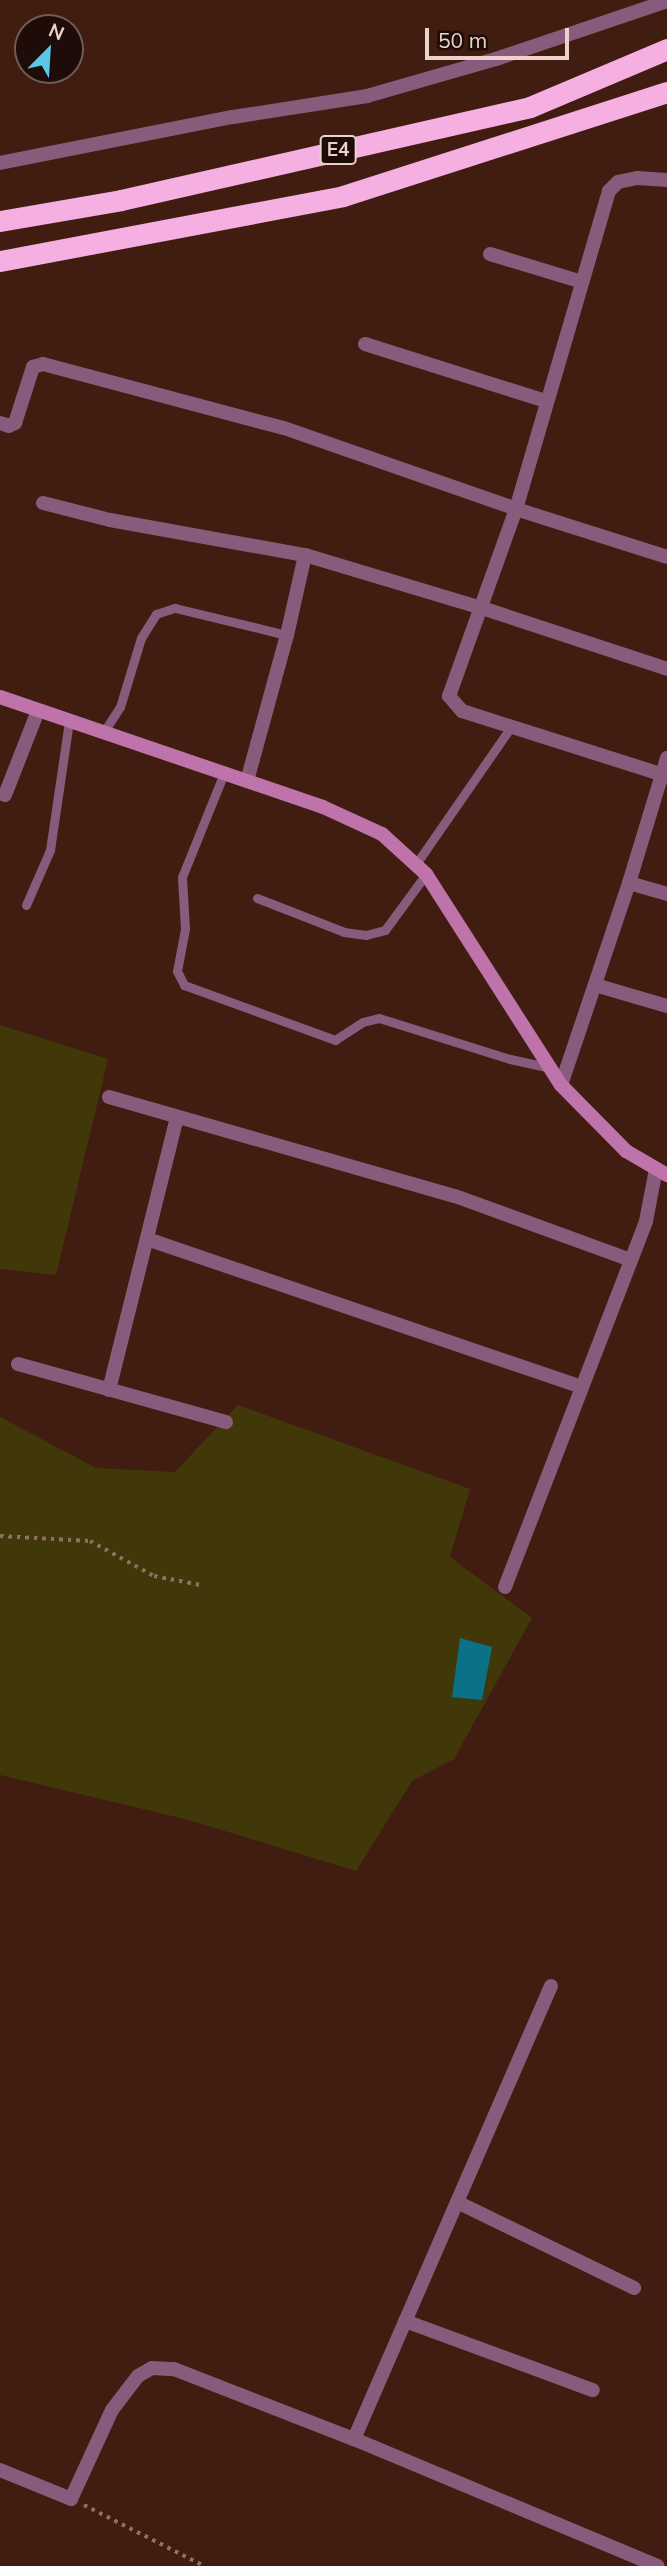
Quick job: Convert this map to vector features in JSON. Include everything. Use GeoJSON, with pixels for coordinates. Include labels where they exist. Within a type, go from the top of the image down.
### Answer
{"type":"FeatureCollection","features":[{"type":"Feature","properties":{"kind":"highway","name":"E4"},"geometry":{"type":"LineString","coordinates":[[0,220],[121,200],[530,107],[667,49]]}},
{"type":"Feature","properties":{"kind":"highway","name":"E4"},"geometry":{"type":"LineString","coordinates":[[0,261],[343,196],[667,92]]}},
{"type":"Feature","properties":{"kind":"street"},"geometry":{"type":"LineString","coordinates":[[0,163],[233,117],[367,96],[496,59],[667,1]]}},
{"type":"Feature","properties":{"kind":"street"},"geometry":{"type":"LineString","coordinates":[[664,775],[462,711],[449,696],[516,509],[609,191],[618,182],[637,178],[667,180]]}},
{"type":"Feature","properties":{"kind":"street"},"geometry":{"type":"LineString","coordinates":[[490,254],[582,282]]}},
{"type":"Feature","properties":{"kind":"street"},"geometry":{"type":"LineString","coordinates":[[365,344],[546,401]]}},
{"type":"Feature","properties":{"kind":"street"},"geometry":{"type":"LineString","coordinates":[[0,424],[9,426],[16,421],[33,367],[40,363],[284,428],[516,509],[667,556]]}},
{"type":"Feature","properties":{"kind":"street"},"geometry":{"type":"LineString","coordinates":[[43,503],[110,520],[305,555],[482,608],[667,669]]}},
{"type":"Feature","properties":{"kind":"street"},"geometry":{"type":"LineString","coordinates":[[247,781],[287,635],[305,555]]}},
{"type":"Feature","properties":{"kind":"street"},"geometry":{"type":"LineString","coordinates":[[0,697],[323,807],[382,834],[421,869],[562,1085],[626,1152],[662,1172],[646,1221],[505,1587]]}},
{"type":"Feature","properties":{"kind":"street"},"geometry":{"type":"LineString","coordinates":[[5,795],[38,711]]}},
{"type":"Feature","properties":{"kind":"street"},"geometry":{"type":"LineString","coordinates":[[562,1085],[664,775],[667,758]]}},
{"type":"Feature","properties":{"kind":"street"},"geometry":{"type":"LineString","coordinates":[[629,883],[667,894]]}},
{"type":"Feature","properties":{"kind":"street"},"geometry":{"type":"LineString","coordinates":[[595,985],[667,1006]]}},
{"type":"Feature","properties":{"kind":"street"},"geometry":{"type":"LineString","coordinates":[[109,1097],[455,1196],[631,1260]]}},
{"type":"Feature","properties":{"kind":"street"},"geometry":{"type":"LineString","coordinates":[[109,1390],[177,1117]]}},
{"type":"Feature","properties":{"kind":"street"},"geometry":{"type":"LineString","coordinates":[[147,1239],[582,1387]]}},
{"type":"Feature","properties":{"kind":"street"},"geometry":{"type":"LineString","coordinates":[[18,1364],[226,1422]]}},
{"type":"Feature","properties":{"kind":"street"},"geometry":{"type":"LineString","coordinates":[[354,2439],[551,1986]]}},
{"type":"Feature","properties":{"kind":"street"},"geometry":{"type":"LineString","coordinates":[[457,2202],[634,2288]]}},
{"type":"Feature","properties":{"kind":"street"},"geometry":{"type":"LineString","coordinates":[[405,2321],[593,2390]]}},
{"type":"Feature","properties":{"kind":"street"},"geometry":{"type":"LineString","coordinates":[[0,2470],[71,2499],[112,2410],[138,2376],[152,2368],[174,2369],[354,2439],[658,2566]]}},
{"type":"Feature","properties":{"kind":"lane"},"geometry":{"type":"LineString","coordinates":[[103,733],[120,707],[141,638],[156,614],[175,608],[287,635]]}},
{"type":"Feature","properties":{"kind":"lane"},"geometry":{"type":"LineString","coordinates":[[26,905],[50,850],[69,721]]}},
{"type":"Feature","properties":{"kind":"lane"},"geometry":{"type":"LineString","coordinates":[[257,898],[344,932],[366,935],[384,930],[511,727]]}},
{"type":"Feature","properties":{"kind":"lane"},"geometry":{"type":"LineString","coordinates":[[224,774],[182,877],[185,929],[177,971],[184,985],[335,1040],[363,1022],[379,1018],[510,1059],[551,1068]]}},
{"type":"Feature","properties":{"kind":"path"},"geometry":{"type":"LineString","coordinates":[[0,1536],[90,1541],[153,1576],[201,1585]]}},
{"type":"Feature","properties":{"kind":"path"},"geometry":{"type":"LineString","coordinates":[[71,2499],[204,2566]]}},
{"type":"Feature","properties":{"kind":"shaded area"},"geometry":{"type":"Polygon","coordinates":[[[0,1025],[108,1059],[56,1275],[0,1269],[0,1025]]]}},
{"type":"Feature","properties":{"kind":"shaded area"},"geometry":{"type":"Polygon","coordinates":[[[238,1405],[470,1489],[450,1557],[532,1618],[454,1759],[412,1781],[356,1871],[189,1820],[0,1775],[0,1417],[96,1468],[175,1472],[238,1405]]]}},
{"type":"Feature","properties":{"kind":"water"},"geometry":{"type":"Polygon","coordinates":[[[460,1638],[492,1647],[482,1700],[452,1697],[460,1638]]]}}]}
